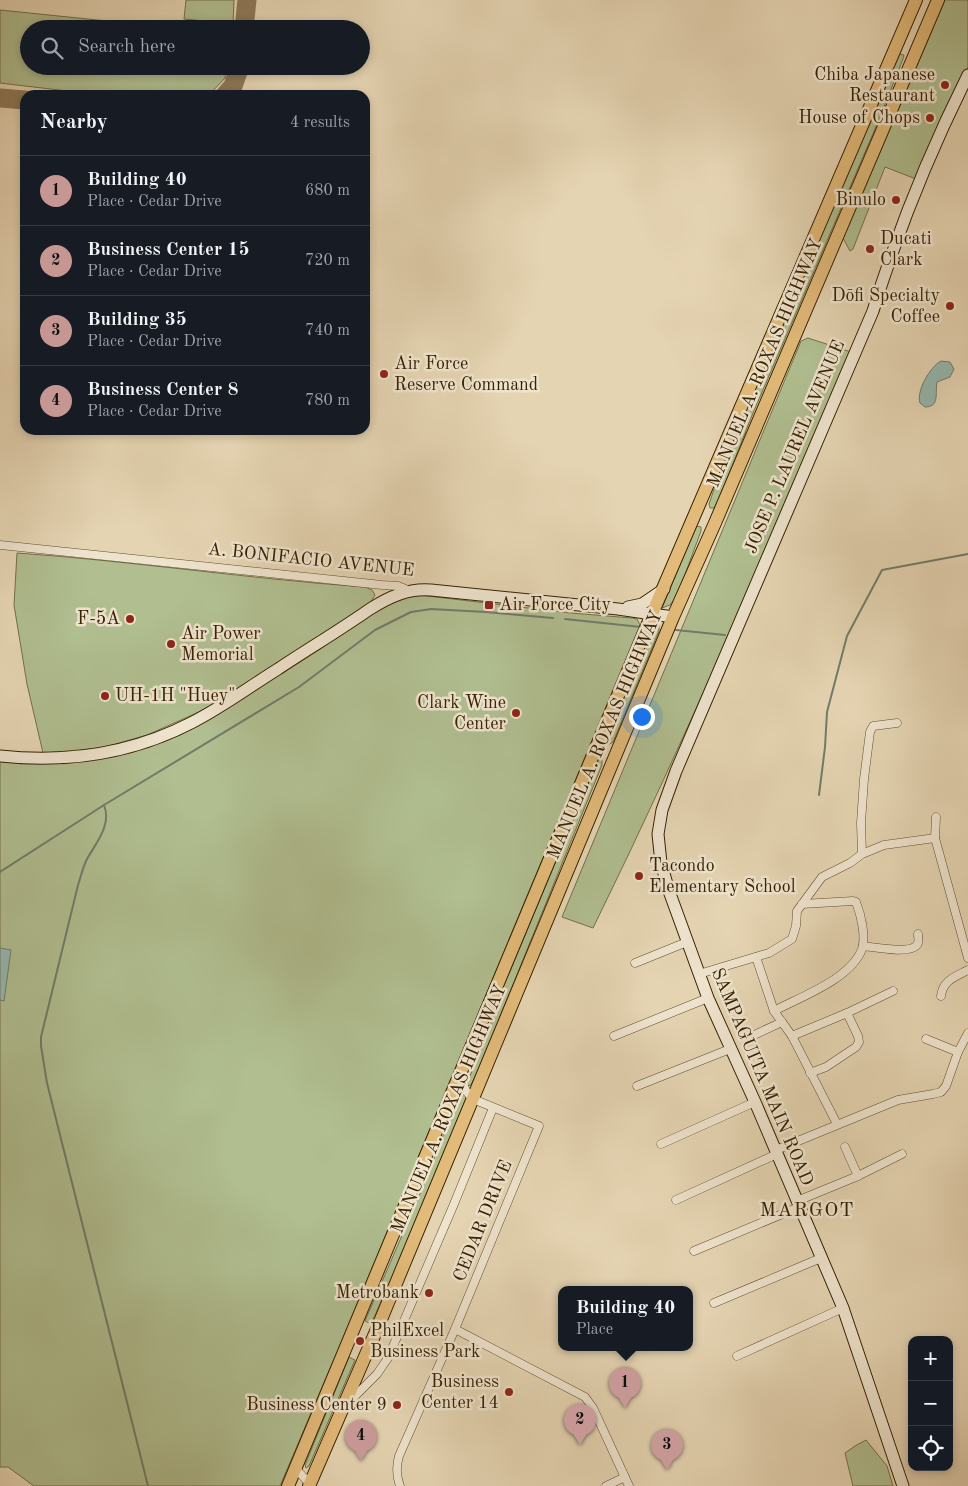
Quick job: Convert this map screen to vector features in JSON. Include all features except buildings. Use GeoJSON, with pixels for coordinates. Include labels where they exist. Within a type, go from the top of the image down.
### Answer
{"type":"FeatureCollection","features":[{"type":"Feature","properties":{"kind":"main road","name":"MANUEL A. ROXAS HIGHWAY"},"geometry":{"type":"LineString","coordinates":[[288,1486],[652,614],[916,0]]}},
{"type":"Feature","properties":{"kind":"main road","name":"MANUEL A. ROXAS HIGHWAY"},"geometry":{"type":"LineString","coordinates":[[310,1485],[673,617],[938,0]]}},
{"type":"Feature","properties":{"kind":"main road"},"geometry":{"type":"LineString","coordinates":[[898,43],[916,52]]}},
{"type":"Feature","properties":{"kind":"main road"},"geometry":{"type":"LineString","coordinates":[[695,515],[715,523]]}},
{"type":"Feature","properties":{"kind":"main road"},"geometry":{"type":"LineString","coordinates":[[596,751],[614,758]]}},
{"type":"Feature","properties":{"kind":"street","name":"JOSE P. LAUREL AVENUE"},"geometry":{"type":"LineString","coordinates":[[658,834],[662,810],[676,772],[869,321],[903,223],[937,138],[968,77]]}},
{"type":"Feature","properties":{"kind":"street","name":"A. BONIFACIO AVENUE"},"geometry":{"type":"LineString","coordinates":[[0,545],[398,586],[410,591],[419,589],[431,590],[618,609],[673,617]]}},
{"type":"Feature","properties":{"kind":"street","name":"A. BONIFACIO AVENUE"},"geometry":{"type":"LineString","coordinates":[[618,609],[642,604],[664,589]]}},
{"type":"Feature","properties":{"kind":"street"},"geometry":{"type":"LineString","coordinates":[[0,756],[43,759],[75,757],[120,749],[162,736],[205,716],[392,596],[410,591]]}},
{"type":"Feature","properties":{"kind":"street"},"geometry":{"type":"LineString","coordinates":[[862,854],[863,788],[870,732],[874,726],[897,723]]}},
{"type":"Feature","properties":{"kind":"street"},"geometry":{"type":"LineString","coordinates":[[936,817],[935,838],[968,958]]}},
{"type":"Feature","properties":{"kind":"street","name":"SAMPAGUITA MAIN ROAD"},"geometry":{"type":"LineString","coordinates":[[658,834],[661,864],[668,891],[708,998],[755,1102],[843,1308],[903,1486]]}},
{"type":"Feature","properties":{"kind":"street"},"geometry":{"type":"LineString","coordinates":[[699,974],[769,953],[792,938],[796,926],[797,911],[822,877],[850,863],[862,854],[884,846],[935,838]]}},
{"type":"Feature","properties":{"kind":"street"},"geometry":{"type":"LineString","coordinates":[[774,1010],[831,981],[846,971],[863,946],[863,936],[856,902],[802,904]]}},
{"type":"Feature","properties":{"kind":"street"},"geometry":{"type":"LineString","coordinates":[[863,946],[892,950],[911,948],[919,942],[918,934]]}},
{"type":"Feature","properties":{"kind":"street"},"geometry":{"type":"LineString","coordinates":[[635,963],[687,942]]}},
{"type":"Feature","properties":{"kind":"street"},"geometry":{"type":"LineString","coordinates":[[756,957],[774,1010],[792,1036],[837,1124]]}},
{"type":"Feature","properties":{"kind":"street"},"geometry":{"type":"LineString","coordinates":[[941,996],[945,983],[968,970]]}},
{"type":"Feature","properties":{"kind":"street"},"geometry":{"type":"LineString","coordinates":[[792,1036],[893,991]]}},
{"type":"Feature","properties":{"kind":"street"},"geometry":{"type":"LineString","coordinates":[[614,1036],[708,998]]}},
{"type":"Feature","properties":{"kind":"street"},"geometry":{"type":"LineString","coordinates":[[810,1073],[826,1067],[856,1047],[859,1042],[858,1036],[847,1013]]}},
{"type":"Feature","properties":{"kind":"street"},"geometry":{"type":"LineString","coordinates":[[752,1036],[782,1022]]}},
{"type":"Feature","properties":{"kind":"street"},"geometry":{"type":"LineString","coordinates":[[676,1200],[837,1124],[898,1100],[940,1092],[946,1086],[958,1052],[968,1033]]}},
{"type":"Feature","properties":{"kind":"street"},"geometry":{"type":"LineString","coordinates":[[926,1040],[958,1052]]}},
{"type":"Feature","properties":{"kind":"street"},"geometry":{"type":"LineString","coordinates":[[637,1086],[730,1049]]}},
{"type":"Feature","properties":{"kind":"street"},"geometry":{"type":"LineString","coordinates":[[342,1409],[377,1374],[388,1358],[493,1108],[473,1099],[466,1091],[460,1076]]}},
{"type":"Feature","properties":{"kind":"street"},"geometry":{"type":"LineString","coordinates":[[661,1144],[755,1102]]}},
{"type":"Feature","properties":{"kind":"street","name":"CEDAR DRIVE"},"geometry":{"type":"LineString","coordinates":[[400,1486],[396,1477],[396,1466],[399,1456],[455,1328],[539,1126],[493,1108]]}},
{"type":"Feature","properties":{"kind":"street"},"geometry":{"type":"LineString","coordinates":[[844,1147],[858,1176]]}},
{"type":"Feature","properties":{"kind":"street"},"geometry":{"type":"LineString","coordinates":[[694,1251],[902,1154]]}},
{"type":"Feature","properties":{"kind":"street"},"geometry":{"type":"LineString","coordinates":[[714,1302],[821,1258]]}},
{"type":"Feature","properties":{"kind":"street"},"geometry":{"type":"LineString","coordinates":[[737,1356],[843,1308]]}},
{"type":"Feature","properties":{"kind":"street"},"geometry":{"type":"LineString","coordinates":[[455,1328],[585,1397],[593,1408],[629,1486]]}},
{"type":"Feature","properties":{"kind":"street"},"geometry":{"type":"LineString","coordinates":[[296,1468],[310,1485]]}},
{"type":"Feature","properties":{"kind":"street"},"geometry":{"type":"LineString","coordinates":[[606,1486],[625,1477]]}},
{"type":"Feature","properties":{"kind":"green space"},"geometry":{"type":"Polygon","coordinates":[[[186,0],[234,0],[233,20],[184,19],[186,0]]]}},
{"type":"Feature","properties":{"kind":"green space"},"geometry":{"type":"Polygon","coordinates":[[[945,0],[968,0],[968,67],[916,179],[885,167],[853,249],[850,251],[843,238],[945,0]]]}},
{"type":"Feature","properties":{"kind":"green space"},"geometry":{"type":"Polygon","coordinates":[[[0,10],[97,20],[20,20],[20,75],[226,75],[214,90],[59,90],[0,83],[0,10]]]}},
{"type":"Feature","properties":{"kind":"green space"},"geometry":{"type":"Polygon","coordinates":[[[899,54],[904,55],[903,59],[878,122],[751,418],[718,502],[714,508],[710,508],[709,504],[724,460],[899,54]]]}},
{"type":"Feature","properties":{"kind":"green space"},"geometry":{"type":"Polygon","coordinates":[[[808,338],[851,352],[694,714],[593,928],[562,917],[801,341],[808,338]]]}},
{"type":"Feature","properties":{"kind":"green space"},"geometry":{"type":"Polygon","coordinates":[[[696,526],[701,527],[701,531],[677,596],[670,605],[662,608],[696,526]]]}},
{"type":"Feature","properties":{"kind":"green space"},"geometry":{"type":"Polygon","coordinates":[[[17,553],[365,587],[372,590],[375,595],[370,603],[267,673],[199,712],[147,735],[101,748],[43,753],[27,684],[14,605],[17,553]]]}},
{"type":"Feature","properties":{"kind":"green space"},"geometry":{"type":"Polygon","coordinates":[[[419,595],[571,613],[632,618],[637,619],[640,625],[280,1486],[34,1486],[8,1467],[0,1467],[0,761],[146,745],[385,606],[410,596],[419,595]]]}},
{"type":"Feature","properties":{"kind":"green space"},"geometry":{"type":"Polygon","coordinates":[[[657,622],[659,624],[659,631],[613,742],[608,744],[605,740],[650,634],[657,622]]]}},
{"type":"Feature","properties":{"kind":"green space"},"geometry":{"type":"Polygon","coordinates":[[[599,758],[602,759],[602,765],[479,1068],[471,1085],[468,1086],[467,1083],[487,1035],[500,995],[599,758]]]}},
{"type":"Feature","properties":{"kind":"green space"},"geometry":{"type":"Polygon","coordinates":[[[464,1092],[467,1097],[413,1230],[371,1324],[365,1321],[419,1196],[458,1098],[464,1092]]]}},
{"type":"Feature","properties":{"kind":"green space"},"geometry":{"type":"Polygon","coordinates":[[[349,1357],[355,1360],[309,1466],[306,1468],[305,1465],[349,1357]]]}},
{"type":"Feature","properties":{"kind":"green space"},"geometry":{"type":"Polygon","coordinates":[[[866,1440],[887,1466],[893,1486],[853,1486],[845,1453],[866,1440]]]}},
{"type":"Feature","properties":{"kind":"water"},"geometry":{"type":"Polygon","coordinates":[[[941,361],[950,362],[954,369],[950,377],[937,382],[935,402],[933,405],[925,407],[920,403],[919,398],[922,386],[933,368],[941,361]]]}},
{"type":"Feature","properties":{"kind":"water"},"geometry":{"type":"Polygon","coordinates":[[[0,948],[11,950],[4,1001],[0,1000],[0,948]]]}},
{"type":"Feature","properties":{"kind":"waterway"},"geometry":{"type":"LineString","coordinates":[[819,795],[827,712],[847,636],[882,570],[968,554]]}},
{"type":"Feature","properties":{"kind":"waterway"},"geometry":{"type":"LineString","coordinates":[[148,1486],[47,1083],[41,1046],[41,1037],[78,885],[86,862],[105,827],[106,812],[104,805],[299,687],[375,630],[411,612],[431,609],[553,618]]}},
{"type":"Feature","properties":{"kind":"waterway"},"geometry":{"type":"LineString","coordinates":[[565,619],[641,627]]}},
{"type":"Feature","properties":{"kind":"waterway"},"geometry":{"type":"LineString","coordinates":[[676,630],[725,635]]}},
{"type":"Feature","properties":{"kind":"waterway"},"geometry":{"type":"LineString","coordinates":[[0,872],[104,805]]}},
{"type":"Feature","properties":{"kind":"taxiway"},"geometry":{"type":"LineString","coordinates":[[245,20],[247,0]]}},
{"type":"Feature","properties":{"kind":"taxiway"},"geometry":{"type":"LineString","coordinates":[[229,90],[237,75]]}},
{"type":"Feature","properties":{"kind":"taxiway"},"geometry":{"type":"LineString","coordinates":[[0,98],[20,100]]}},
{"type":"Feature","properties":{"kind":"place","name":"Chiba Japanese Restaurant"},"geometry":{"type":"Point","coordinates":[945,85]}},
{"type":"Feature","properties":{"kind":"place","name":"House of Chops"},"geometry":{"type":"Point","coordinates":[930,118]}},
{"type":"Feature","properties":{"kind":"place","name":"Binulo"},"geometry":{"type":"Point","coordinates":[896,200]}},
{"type":"Feature","properties":{"kind":"place","name":"Ducati Clark"},"geometry":{"type":"Point","coordinates":[870,249]}},
{"type":"Feature","properties":{"kind":"place","name":"Dōfi Specialty Coffee"},"geometry":{"type":"Point","coordinates":[950,306]}},
{"type":"Feature","properties":{"kind":"place","name":"Air Force Reserve Command"},"geometry":{"type":"Point","coordinates":[384,374]}},
{"type":"Feature","properties":{"kind":"place","name":"Air Force City"},"geometry":{"type":"Point","coordinates":[489,605]}},
{"type":"Feature","properties":{"kind":"place","name":"F-5A"},"geometry":{"type":"Point","coordinates":[130,619]}},
{"type":"Feature","properties":{"kind":"place","name":"Air Power Memorial"},"geometry":{"type":"Point","coordinates":[171,644]}},
{"type":"Feature","properties":{"kind":"place","name":"UH-1H \"Huey\""},"geometry":{"type":"Point","coordinates":[105,696]}},
{"type":"Feature","properties":{"kind":"place","name":"Clark Wine Center"},"geometry":{"type":"Point","coordinates":[516,713]}},
{"type":"Feature","properties":{"kind":"place","name":"Tacondo Elementary School"},"geometry":{"type":"Point","coordinates":[639,876]}},
{"type":"Feature","properties":{"kind":"place","name":"Metrobank"},"geometry":{"type":"Point","coordinates":[429,1293]}},
{"type":"Feature","properties":{"kind":"place","name":"PhilExcel Business Park"},"geometry":{"type":"Point","coordinates":[360,1341]}},
{"type":"Feature","properties":{"kind":"place","name":"Business Center 14"},"geometry":{"type":"Point","coordinates":[509,1392]}},
{"type":"Feature","properties":{"kind":"place","name":"Business Center 9"},"geometry":{"type":"Point","coordinates":[397,1405]}},
{"type":"Feature","properties":{"kind":"place","name":"Building 40"},"geometry":{"type":"Point","coordinates":[625,1408]}},
{"type":"Feature","properties":{"kind":"place","name":"Business Center 15"},"geometry":{"type":"Point","coordinates":[580,1445]}},
{"type":"Feature","properties":{"kind":"place","name":"Business Center 8"},"geometry":{"type":"Point","coordinates":[361,1461]}},
{"type":"Feature","properties":{"kind":"place","name":"Building 35"},"geometry":{"type":"Point","coordinates":[667,1470]}},
{"type":"Feature","properties":{"kind":"district","name":"MARGOT"},"geometry":{"type":"Point","coordinates":[807,1211]}}]}
